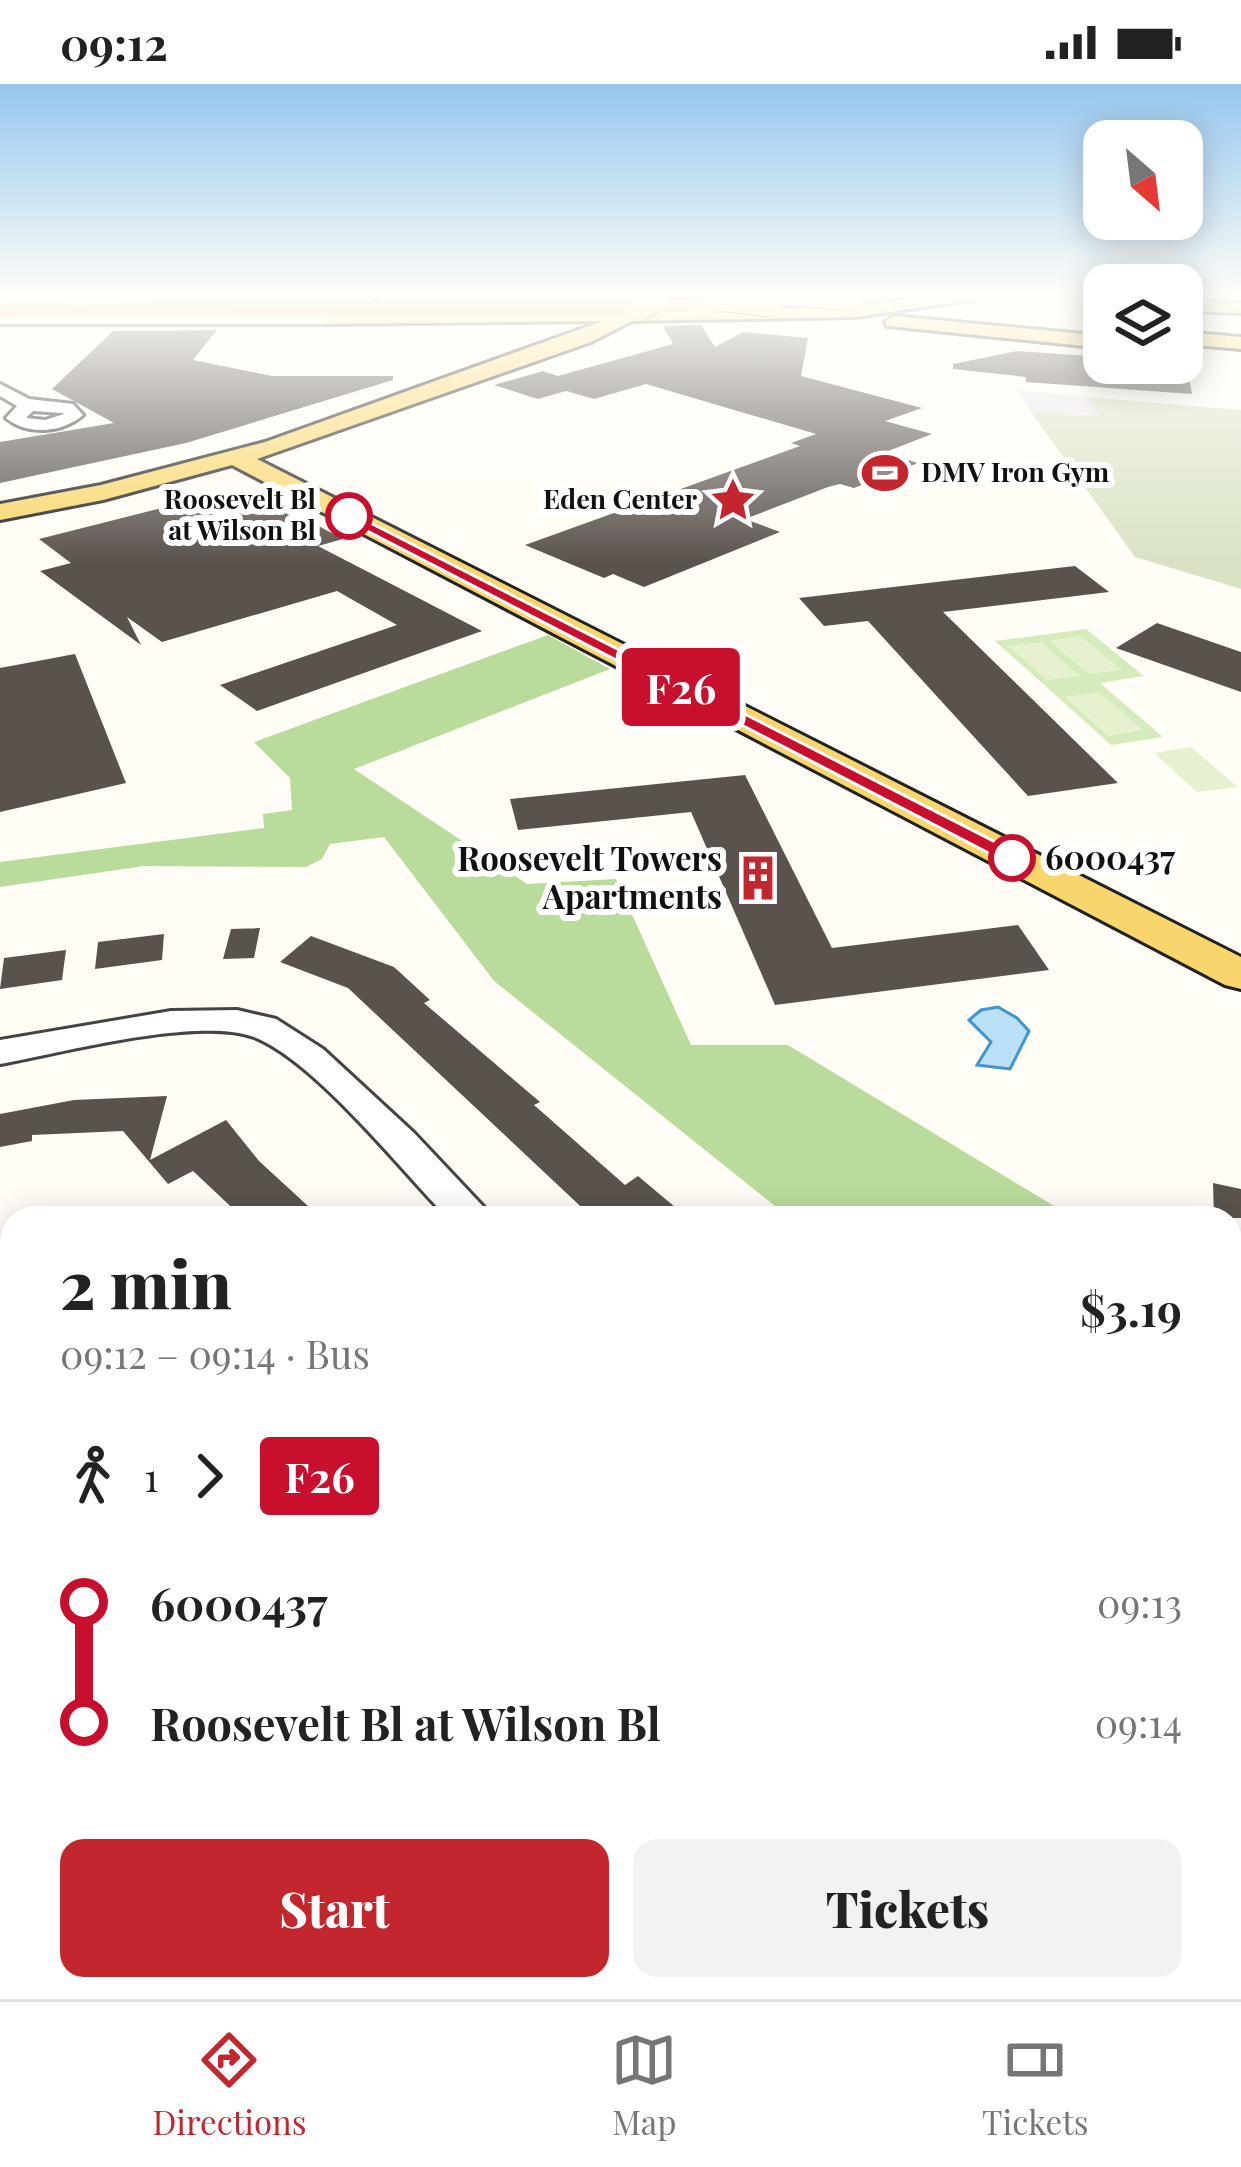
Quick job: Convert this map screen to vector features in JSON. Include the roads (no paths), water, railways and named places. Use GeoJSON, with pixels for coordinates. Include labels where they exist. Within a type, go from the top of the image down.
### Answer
{"type":"FeatureCollection","features":[{"type":"Feature","properties":{"kind":"main road"},"geometry":{"type":"LineString","coordinates":[[0,512],[248,455],[451,384]]}},
{"type":"Feature","properties":{"kind":"main road"},"geometry":{"type":"LineString","coordinates":[[248,455],[1241,939]]}},
{"type":"Feature","properties":{"kind":"main road"},"geometry":{"type":"LineString","coordinates":[[248,455],[1241,975]]}},
{"type":"Feature","properties":{"kind":"street"},"geometry":{"type":"LineString","coordinates":[[0,389],[25,404]]}},
{"type":"Feature","properties":{"kind":"street"},"geometry":{"type":"LineString","coordinates":[[0,1052],[225,1021],[259,1025],[288,1040],[461,1206]]}},
{"type":"Feature","properties":{"kind":"water"},"geometry":{"type":"Polygon","coordinates":[[[998,1007],[1029,1031],[1010,1069],[977,1065],[991,1042],[969,1020],[981,1010],[998,1007]]]}},
{"type":"Feature","properties":{"kind":"place","name":"DMV Iron Gym"},"geometry":{"type":"Point","coordinates":[885,473]}},
{"type":"Feature","properties":{"kind":"place","name":"Eden Center"},"geometry":{"type":"Point","coordinates":[733,500]}},
{"type":"Feature","properties":{"kind":"place","name":"Roosevelt Bl at Wilson Bl"},"geometry":{"type":"Point","coordinates":[349,516]}},
{"type":"Feature","properties":{"kind":"place","name":"6000437"},"geometry":{"type":"Point","coordinates":[1012,858]}},
{"type":"Feature","properties":{"kind":"place","name":"Roosevelt Towers Apartments"},"geometry":{"type":"Point","coordinates":[758,878]}}]}
